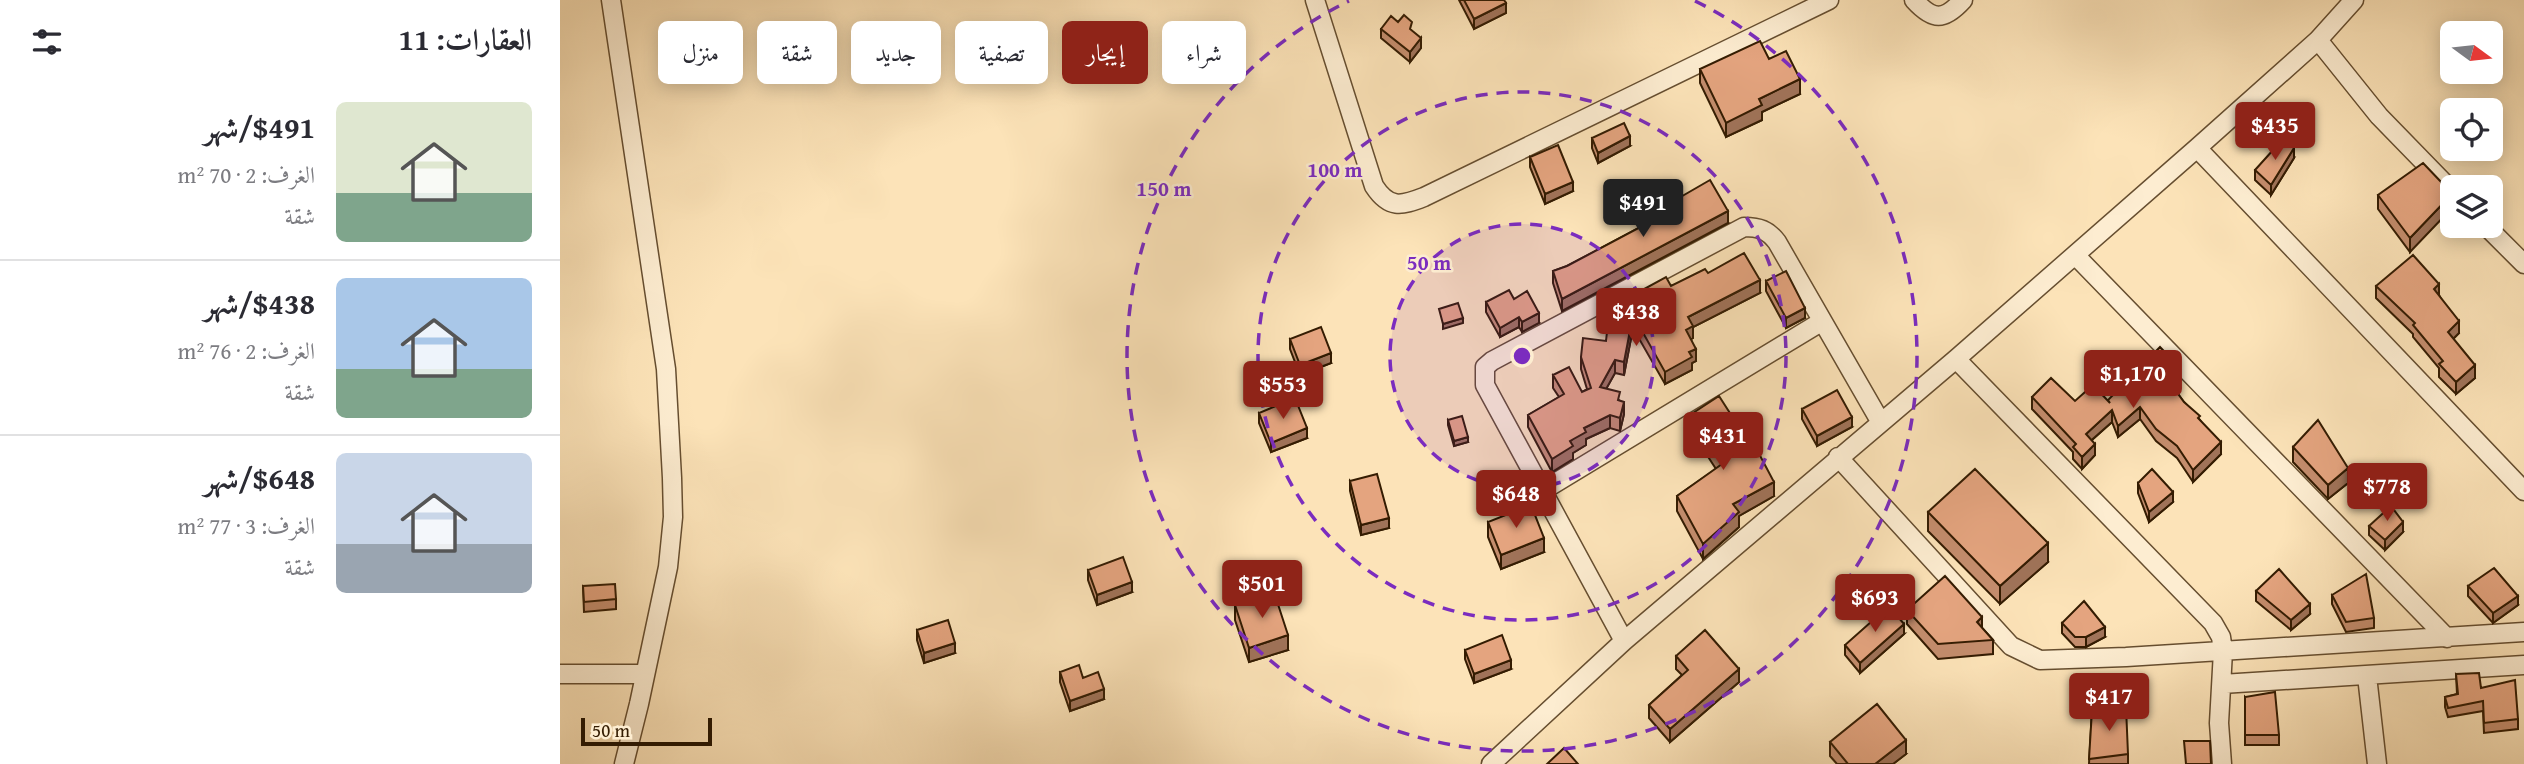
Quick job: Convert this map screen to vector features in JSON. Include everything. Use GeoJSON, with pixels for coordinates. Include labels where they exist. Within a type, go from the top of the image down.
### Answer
{"type":"FeatureCollection","features":[{"type":"Feature","properties":{"kind":"street"},"geometry":{"type":"LineString","coordinates":[[611,0],[666,369],[673,517],[668,567],[624,764]]}},
{"type":"Feature","properties":{"kind":"street"},"geometry":{"type":"LineString","coordinates":[[1315,0],[1374,186],[1383,199],[1394,204],[1409,203],[1424,197],[1829,0]]}},
{"type":"Feature","properties":{"kind":"street"},"geometry":{"type":"LineString","coordinates":[[1914,0],[1930,15],[1938,16],[1955,9],[1963,0]]}},
{"type":"Feature","properties":{"kind":"street"},"geometry":{"type":"LineString","coordinates":[[1491,764],[1624,641],[1956,359],[2197,148],[2318,40],[2354,0]]}},
{"type":"Feature","properties":{"kind":"street"},"geometry":{"type":"LineString","coordinates":[[2318,40],[2379,116],[2440,179]]}},
{"type":"Feature","properties":{"kind":"street"},"geometry":{"type":"LineString","coordinates":[[2197,148],[2524,491]]}},
{"type":"Feature","properties":{"kind":"street"},"geometry":{"type":"LineString","coordinates":[[1624,641],[1485,385],[1485,367],[1744,227],[1758,227],[1770,233],[1880,421]]}},
{"type":"Feature","properties":{"kind":"street"},"geometry":{"type":"LineString","coordinates":[[2498,238],[2524,264]]}},
{"type":"Feature","properties":{"kind":"street"},"geometry":{"type":"LineString","coordinates":[[2075,255],[2447,638]]}},
{"type":"Feature","properties":{"kind":"street"},"geometry":{"type":"LineString","coordinates":[[1542,491],[1821,322]]}},
{"type":"Feature","properties":{"kind":"street"},"geometry":{"type":"LineString","coordinates":[[1956,359],[2213,623],[2221,637],[2223,651],[2220,723],[2222,764]]}},
{"type":"Feature","properties":{"kind":"street"},"geometry":{"type":"LineString","coordinates":[[1838,457],[2011,646],[2040,660],[2524,632]]}},
{"type":"Feature","properties":{"kind":"street"},"geometry":{"type":"LineString","coordinates":[[2222,684],[2524,666]]}},
{"type":"Feature","properties":{"kind":"street"},"geometry":{"type":"LineString","coordinates":[[560,674],[644,674]]}},
{"type":"Feature","properties":{"kind":"street"},"geometry":{"type":"LineString","coordinates":[[2367,676],[2377,764]]}},
{"type":"Feature","properties":{"kind":"building"},"geometry":{"type":"Polygon","coordinates":[[[1464,0],[1504,0],[1506,3],[1474,19],[1464,0]]]}},
{"type":"Feature","properties":{"kind":"building"},"geometry":{"type":"Polygon","coordinates":[[[1404,15],[1412,22],[1410,29],[1421,38],[1410,52],[1381,29],[1391,16],[1398,22],[1404,15]]]}},
{"type":"Feature","properties":{"kind":"building"},"geometry":{"type":"Polygon","coordinates":[[[1760,41],[1769,59],[1786,51],[1800,79],[1759,99],[1762,105],[1726,123],[1700,69],[1760,41]]]}},
{"type":"Feature","properties":{"kind":"building"},"geometry":{"type":"Polygon","coordinates":[[[1624,123],[1630,136],[1598,153],[1592,138],[1624,123]]]}},
{"type":"Feature","properties":{"kind":"building"},"geometry":{"type":"Polygon","coordinates":[[[2283,139],[2294,148],[2271,185],[2255,170],[2283,139]]]}},
{"type":"Feature","properties":{"kind":"building"},"geometry":{"type":"Polygon","coordinates":[[[1558,145],[1573,182],[1545,194],[1530,157],[1558,145]]]}},
{"type":"Feature","properties":{"kind":"building"},"geometry":{"type":"Polygon","coordinates":[[[2423,163],[2440,181],[2440,207],[2410,238],[2378,195],[2423,163]]]}},
{"type":"Feature","properties":{"kind":"building"},"geometry":{"type":"Polygon","coordinates":[[[1710,180],[1728,211],[1562,299],[1553,271],[1669,212],[1665,206],[1710,180]]]}},
{"type":"Feature","properties":{"kind":"building"},"geometry":{"type":"Polygon","coordinates":[[[1744,253],[1760,280],[1688,317],[1693,326],[1686,330],[1696,349],[1689,352],[1692,357],[1665,372],[1633,315],[1624,362],[1615,360],[1600,387],[1620,392],[1618,400],[1624,402],[1620,418],[1610,415],[1584,428],[1586,432],[1570,441],[1573,446],[1552,459],[1528,415],[1564,394],[1553,375],[1569,367],[1582,392],[1591,388],[1581,357],[1583,338],[1606,341],[1608,323],[1628,308],[1624,300],[1666,277],[1671,286],[1705,269],[1708,273],[1744,253]]]}},
{"type":"Feature","properties":{"kind":"building"},"geometry":{"type":"Polygon","coordinates":[[[2413,255],[2439,284],[2434,289],[2459,321],[2448,332],[2475,365],[2456,382],[2439,364],[2443,361],[2413,325],[2415,323],[2376,286],[2413,255]]]}},
{"type":"Feature","properties":{"kind":"building"},"geometry":{"type":"Polygon","coordinates":[[[1786,271],[1805,308],[1786,318],[1766,281],[1786,271]]]}},
{"type":"Feature","properties":{"kind":"building"},"geometry":{"type":"Polygon","coordinates":[[[1509,290],[1514,299],[1527,291],[1539,313],[1522,322],[1519,317],[1500,328],[1486,302],[1509,290]]]}},
{"type":"Feature","properties":{"kind":"building"},"geometry":{"type":"Polygon","coordinates":[[[1458,303],[1463,318],[1443,324],[1439,309],[1458,303]]]}},
{"type":"Feature","properties":{"kind":"building"},"geometry":{"type":"Polygon","coordinates":[[[1321,327],[1331,353],[1300,365],[1290,339],[1321,327]]]}},
{"type":"Feature","properties":{"kind":"building"},"geometry":{"type":"Polygon","coordinates":[[[2160,347],[2177,365],[2165,376],[2184,402],[2200,416],[2198,418],[2221,442],[2193,470],[2177,446],[2156,429],[2140,407],[2118,426],[2112,410],[2086,434],[2095,444],[2082,457],[2073,447],[2076,444],[2032,397],[2051,378],[2075,401],[2093,385],[2110,403],[2108,400],[2160,347]]]}},
{"type":"Feature","properties":{"kind":"building"},"geometry":{"type":"Polygon","coordinates":[[[1837,390],[1852,417],[1817,436],[1802,409],[1837,390]]]}},
{"type":"Feature","properties":{"kind":"building"},"geometry":{"type":"Polygon","coordinates":[[[1719,396],[1753,449],[1756,448],[1774,482],[1733,504],[1739,512],[1703,544],[1677,496],[1722,464],[1690,415],[1719,396]]]}},
{"type":"Feature","properties":{"kind":"building"},"geometry":{"type":"Polygon","coordinates":[[[1295,398],[1307,428],[1271,443],[1259,413],[1295,398]]]}},
{"type":"Feature","properties":{"kind":"building"},"geometry":{"type":"Polygon","coordinates":[[[1462,416],[1468,437],[1454,441],[1448,420],[1462,416]]]}},
{"type":"Feature","properties":{"kind":"building"},"geometry":{"type":"Polygon","coordinates":[[[2318,420],[2348,468],[2328,485],[2293,447],[2318,420]]]}},
{"type":"Feature","properties":{"kind":"building"},"geometry":{"type":"Polygon","coordinates":[[[1975,469],[2048,543],[2000,586],[1928,512],[1975,469]]]}},
{"type":"Feature","properties":{"kind":"building"},"geometry":{"type":"Polygon","coordinates":[[[2152,469],[2173,492],[2149,512],[2138,483],[2152,469]]]}},
{"type":"Feature","properties":{"kind":"building"},"geometry":{"type":"Polygon","coordinates":[[[1377,474],[1389,518],[1361,525],[1350,481],[1377,474]]]}},
{"type":"Feature","properties":{"kind":"building"},"geometry":{"type":"Polygon","coordinates":[[[1531,505],[1544,538],[1501,555],[1488,522],[1531,505]]]}},
{"type":"Feature","properties":{"kind":"building"},"geometry":{"type":"Polygon","coordinates":[[[2391,506],[2403,522],[2385,540],[2369,526],[2391,506]]]}},
{"type":"Feature","properties":{"kind":"building"},"geometry":{"type":"Polygon","coordinates":[[[1123,557],[1132,582],[1097,595],[1088,570],[1123,557]]]}},
{"type":"Feature","properties":{"kind":"building"},"geometry":{"type":"Polygon","coordinates":[[[2494,568],[2518,596],[2493,613],[2468,586],[2494,568]]]}},
{"type":"Feature","properties":{"kind":"building"},"geometry":{"type":"Polygon","coordinates":[[[2279,569],[2310,604],[2291,620],[2256,591],[2279,569]]]}},
{"type":"Feature","properties":{"kind":"building"},"geometry":{"type":"Polygon","coordinates":[[[2366,574],[2374,618],[2346,622],[2332,595],[2366,574]]]}},
{"type":"Feature","properties":{"kind":"building"},"geometry":{"type":"Polygon","coordinates":[[[1945,576],[1982,617],[1977,622],[1993,640],[1938,644],[1907,610],[1945,576]]]}},
{"type":"Feature","properties":{"kind":"building"},"geometry":{"type":"Polygon","coordinates":[[[615,584],[616,599],[584,602],[583,586],[615,584]]]}},
{"type":"Feature","properties":{"kind":"building"},"geometry":{"type":"Polygon","coordinates":[[[1274,592],[1288,635],[1249,648],[1235,605],[1274,592]]]}},
{"type":"Feature","properties":{"kind":"building"},"geometry":{"type":"Polygon","coordinates":[[[2084,601],[2105,627],[2086,637],[2075,637],[2062,623],[2084,601]]]}},
{"type":"Feature","properties":{"kind":"building"},"geometry":{"type":"Polygon","coordinates":[[[1889,606],[1904,624],[1860,663],[1845,645],[1889,606]]]}},
{"type":"Feature","properties":{"kind":"building"},"geometry":{"type":"Polygon","coordinates":[[[948,620],[955,643],[924,653],[917,630],[948,620]]]}},
{"type":"Feature","properties":{"kind":"building"},"geometry":{"type":"Polygon","coordinates":[[[1705,630],[1739,669],[1670,729],[1649,705],[1688,670],[1676,656],[1705,630]]]}},
{"type":"Feature","properties":{"kind":"building"},"geometry":{"type":"Polygon","coordinates":[[[1502,635],[1511,660],[1474,674],[1465,650],[1502,635]]]}},
{"type":"Feature","properties":{"kind":"building"},"geometry":{"type":"Polygon","coordinates":[[[1079,665],[1083,678],[1098,672],[1104,689],[1070,701],[1060,672],[1079,665]]]}},
{"type":"Feature","properties":{"kind":"building"},"geometry":{"type":"Polygon","coordinates":[[[2479,673],[2481,688],[2515,680],[2518,719],[2484,723],[2483,701],[2448,708],[2445,697],[2458,694],[2456,674],[2479,673]]]}},
{"type":"Feature","properties":{"kind":"building"},"geometry":{"type":"Polygon","coordinates":[[[2275,692],[2279,735],[2245,735],[2245,697],[2275,692]]]}},
{"type":"Feature","properties":{"kind":"building"},"geometry":{"type":"Polygon","coordinates":[[[1877,704],[1906,740],[1875,764],[1848,764],[1830,742],[1877,704]]]}},
{"type":"Feature","properties":{"kind":"building"},"geometry":{"type":"Polygon","coordinates":[[[2126,707],[2128,754],[2089,759],[2092,710],[2126,707]]]}},
{"type":"Feature","properties":{"kind":"building"},"geometry":{"type":"Polygon","coordinates":[[[2184,741],[2210,741],[2211,764],[2186,764],[2184,741]]]}},
{"type":"Feature","properties":{"kind":"building"},"geometry":{"type":"Polygon","coordinates":[[[1564,748],[1578,764],[1547,764],[1564,748]]]}}]}
